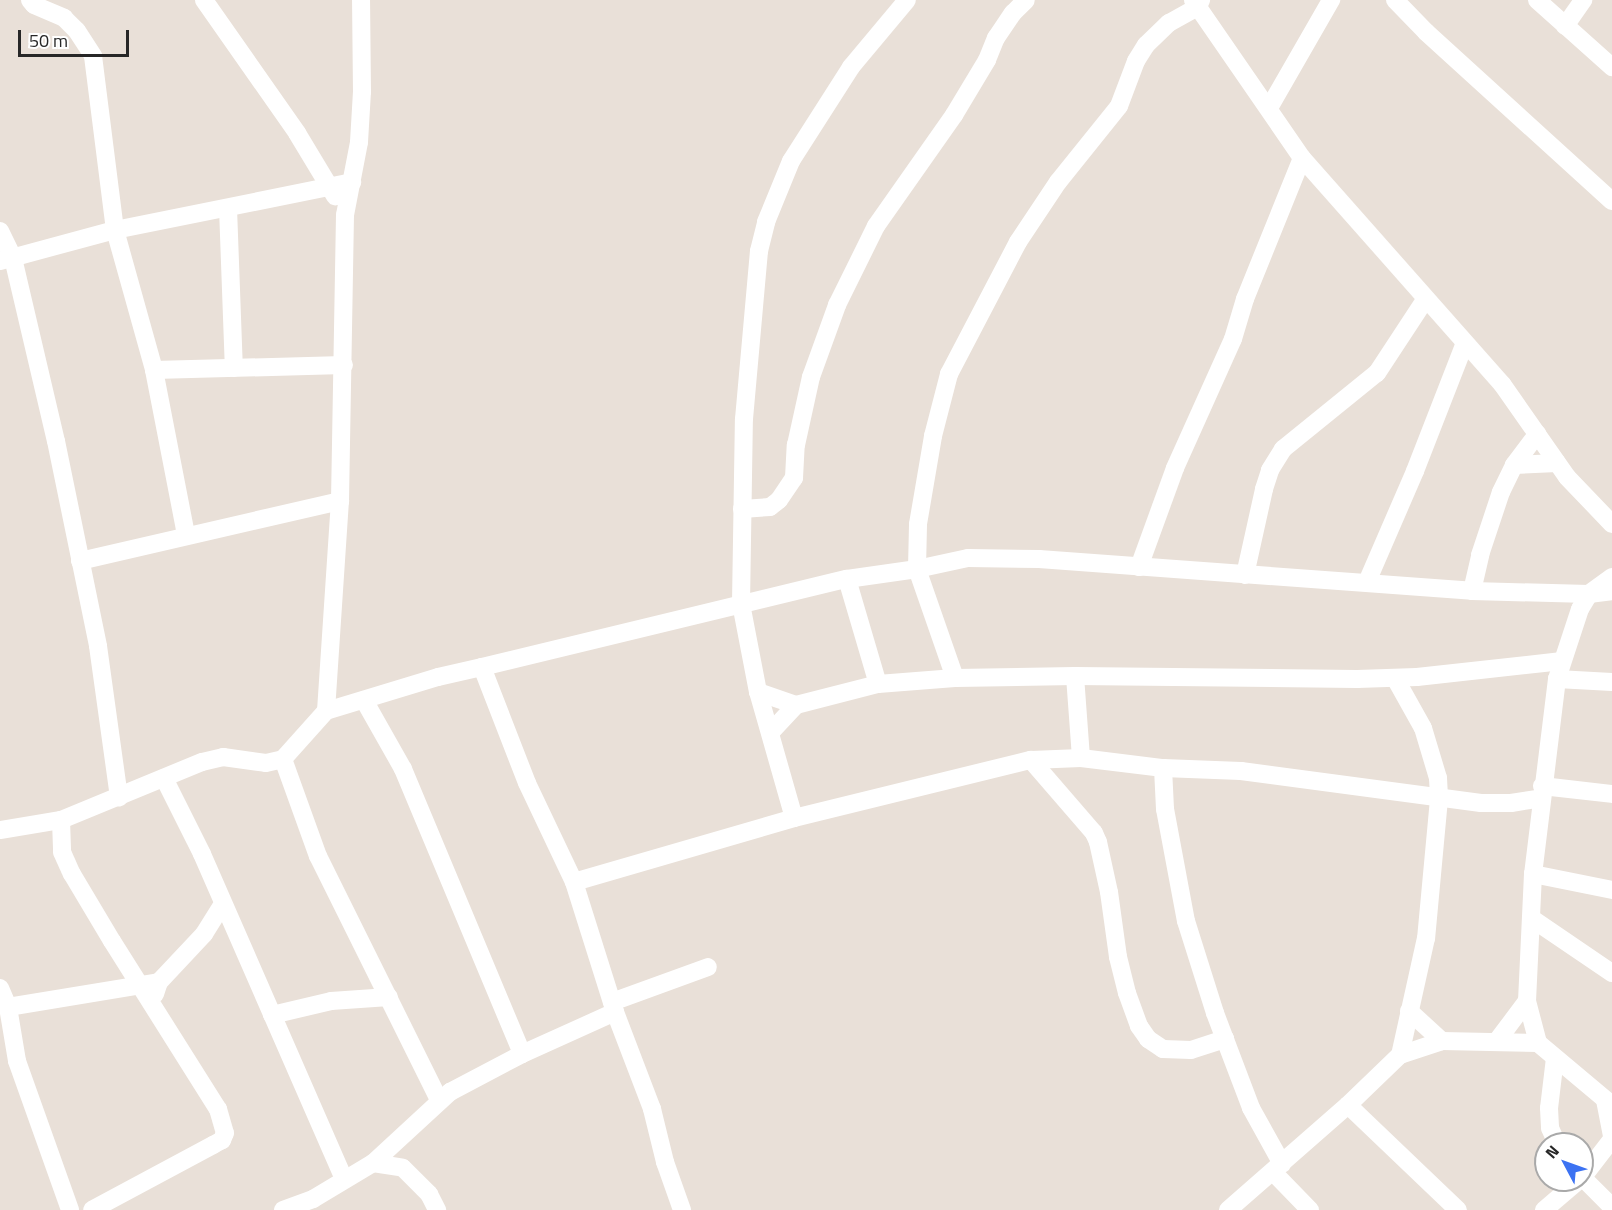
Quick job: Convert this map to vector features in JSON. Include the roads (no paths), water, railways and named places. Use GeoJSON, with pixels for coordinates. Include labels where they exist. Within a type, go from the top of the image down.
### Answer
{"type":"FeatureCollection","features":[{"type":"Feature","properties":{"kind":"street"},"geometry":{"type":"LineString","coordinates":[[30,0],[34,5],[64,18],[77,31],[93,56],[115,230],[154,370],[186,535]]}},
{"type":"Feature","properties":{"kind":"street"},"geometry":{"type":"LineString","coordinates":[[204,0],[297,133],[345,215]]}},
{"type":"Feature","properties":{"kind":"street"},"geometry":{"type":"LineString","coordinates":[[326,711],[340,501],[345,215],[359,142],[362,92],[361,0]]}},
{"type":"Feature","properties":{"kind":"street"},"geometry":{"type":"LineString","coordinates":[[794,818],[758,692],[741,604],[744,419],[759,251],[766,222],[791,161],[851,68],[907,0]]}},
{"type":"Feature","properties":{"kind":"street"},"geometry":{"type":"LineString","coordinates":[[742,509],[770,507],[779,500],[794,478],[796,445],[811,377],[842,296],[876,226],[954,115],[987,60],[996,38],[1013,13],[1026,0]]}},
{"type":"Feature","properties":{"kind":"street"},"geometry":{"type":"LineString","coordinates":[[1269,108],[1331,0]]}},
{"type":"Feature","properties":{"kind":"street"},"geometry":{"type":"LineString","coordinates":[[1395,0],[1426,32],[1612,201]]}},
{"type":"Feature","properties":{"kind":"street"},"geometry":{"type":"LineString","coordinates":[[1537,0],[1612,67]]}},
{"type":"Feature","properties":{"kind":"street"},"geometry":{"type":"LineString","coordinates":[[1565,26],[1584,0]]}},
{"type":"Feature","properties":{"kind":"street"},"geometry":{"type":"LineString","coordinates":[[956,678],[917,569],[918,524],[933,436],[949,374],[1018,242],[1058,182],[1119,106],[1136,61],[1146,45],[1169,23],[1198,2],[1302,158],[1425,300],[1502,384],[1567,477],[1612,524]]}},
{"type":"Feature","properties":{"kind":"street"},"geometry":{"type":"LineString","coordinates":[[1138,567],[1175,468],[1233,339],[1245,299],[1302,158]]}},
{"type":"Feature","properties":{"kind":"street"},"geometry":{"type":"LineString","coordinates":[[6,260],[115,230],[352,182]]}},
{"type":"Feature","properties":{"kind":"street"},"geometry":{"type":"LineString","coordinates":[[228,208],[234,368]]}},
{"type":"Feature","properties":{"kind":"street"},"geometry":{"type":"LineString","coordinates":[[0,231],[6,260],[37,355],[98,646],[119,798]]}},
{"type":"Feature","properties":{"kind":"street"},"geometry":{"type":"LineString","coordinates":[[1245,575],[1264,489],[1270,470],[1283,449],[1377,373],[1425,300]]}},
{"type":"Feature","properties":{"kind":"street"},"geometry":{"type":"LineString","coordinates":[[1367,582],[1415,471],[1465,343]]}},
{"type":"Feature","properties":{"kind":"street"},"geometry":{"type":"LineString","coordinates":[[154,370],[344,365]]}},
{"type":"Feature","properties":{"kind":"street"},"geometry":{"type":"LineString","coordinates":[[1472,591],[1490,522],[1514,465],[1537,434]]}},
{"type":"Feature","properties":{"kind":"street"},"geometry":{"type":"LineString","coordinates":[[1514,465],[1557,463]]}},
{"type":"Feature","properties":{"kind":"street"},"geometry":{"type":"LineString","coordinates":[[80,561],[340,501]]}},
{"type":"Feature","properties":{"kind":"street"},"geometry":{"type":"LineString","coordinates":[[0,830],[62,820],[202,762],[223,758],[266,763],[283,759],[326,711],[438,677],[847,579],[917,569],[968,558],[1039,559],[1472,591],[1589,594],[1612,591]]}},
{"type":"Feature","properties":{"kind":"street"},"geometry":{"type":"LineString","coordinates":[[1594,1161],[1612,1137],[1608,1102],[1538,1043],[1527,1001],[1533,874],[1557,679],[1572,627],[1589,594],[1612,577]]}},
{"type":"Feature","properties":{"kind":"street"},"geometry":{"type":"LineString","coordinates":[[847,579],[878,684]]}},
{"type":"Feature","properties":{"kind":"street"},"geometry":{"type":"LineString","coordinates":[[771,732],[796,705],[878,684],[956,678],[1075,676],[1395,678],[1562,661]]}},
{"type":"Feature","properties":{"kind":"street"},"geometry":{"type":"LineString","coordinates":[[482,667],[527,783],[574,882],[613,1007],[651,1109],[664,1162],[682,1210]]}},
{"type":"Feature","properties":{"kind":"street"},"geometry":{"type":"LineString","coordinates":[[1075,676],[1080,758]]}},
{"type":"Feature","properties":{"kind":"street"},"geometry":{"type":"LineString","coordinates":[[1395,678],[1423,728],[1438,778],[1439,799],[1426,938],[1400,1055]]}},
{"type":"Feature","properties":{"kind":"street"},"geometry":{"type":"LineString","coordinates":[[1557,679],[1612,682]]}},
{"type":"Feature","properties":{"kind":"street"},"geometry":{"type":"LineString","coordinates":[[758,692],[796,705]]}},
{"type":"Feature","properties":{"kind":"street"},"geometry":{"type":"LineString","coordinates":[[364,700],[403,768],[522,1054]]}},
{"type":"Feature","properties":{"kind":"street"},"geometry":{"type":"LineString","coordinates":[[574,882],[794,818],[1031,760],[1080,758],[1163,768],[1241,771],[1439,799],[1511,803],[1542,792],[1612,794]]}},
{"type":"Feature","properties":{"kind":"street"},"geometry":{"type":"LineString","coordinates":[[283,759],[318,856],[439,1100]]}},
{"type":"Feature","properties":{"kind":"street"},"geometry":{"type":"LineString","coordinates":[[1031,760],[1094,833],[1098,842],[1109,892],[1120,966],[1138,1026],[1148,1039],[1163,1049],[1191,1050],[1225,1039]]}},
{"type":"Feature","properties":{"kind":"street"},"geometry":{"type":"LineString","coordinates":[[1163,768],[1165,809],[1184,912],[1225,1039],[1277,1168],[1310,1210]]}},
{"type":"Feature","properties":{"kind":"street"},"geometry":{"type":"LineString","coordinates":[[164,778],[223,903],[344,1179]]}},
{"type":"Feature","properties":{"kind":"street"},"geometry":{"type":"LineString","coordinates":[[62,820],[62,852],[72,874],[112,942],[150,984],[152,1003],[218,1109],[225,1133],[222,1140],[92,1210]]}},
{"type":"Feature","properties":{"kind":"street"},"geometry":{"type":"LineString","coordinates":[[1533,874],[1612,890]]}},
{"type":"Feature","properties":{"kind":"street"},"geometry":{"type":"LineString","coordinates":[[8,1007],[150,984],[204,934],[223,903]]}},
{"type":"Feature","properties":{"kind":"street"},"geometry":{"type":"LineString","coordinates":[[1531,918],[1612,973]]}},
{"type":"Feature","properties":{"kind":"street"},"geometry":{"type":"LineString","coordinates":[[204,934],[235,932]]}},
{"type":"Feature","properties":{"kind":"street"},"geometry":{"type":"LineString","coordinates":[[283,1210],[313,1199],[373,1163],[439,1100],[613,1007],[708,967]]}},
{"type":"Feature","properties":{"kind":"street"},"geometry":{"type":"LineString","coordinates":[[0,988],[8,1007],[8,1058],[70,1210]]}},
{"type":"Feature","properties":{"kind":"street"},"geometry":{"type":"LineString","coordinates":[[272,1015],[331,1001],[388,998]]}},
{"type":"Feature","properties":{"kind":"street"},"geometry":{"type":"LineString","coordinates":[[1497,1041],[1527,1001]]}},
{"type":"Feature","properties":{"kind":"street"},"geometry":{"type":"LineString","coordinates":[[1409,1011],[1442,1041]]}},
{"type":"Feature","properties":{"kind":"street"},"geometry":{"type":"LineString","coordinates":[[1228,1210],[1348,1106],[1400,1055],[1442,1041],[1538,1043]]}},
{"type":"Feature","properties":{"kind":"street"},"geometry":{"type":"LineString","coordinates":[[1552,1132],[1549,1108],[1555,1058]]}},
{"type":"Feature","properties":{"kind":"street"},"geometry":{"type":"LineString","coordinates":[[1348,1106],[1458,1210]]}},
{"type":"Feature","properties":{"kind":"street"},"geometry":{"type":"LineString","coordinates":[[401,1138],[403,1168]]}},
{"type":"Feature","properties":{"kind":"street"},"geometry":{"type":"LineString","coordinates":[[373,1163],[403,1168],[429,1194],[437,1210]]}},
{"type":"Feature","properties":{"kind":"street"},"geometry":{"type":"LineString","coordinates":[[1594,1190],[1612,1207]]}},
{"type":"Feature","properties":{"kind":"street"},"geometry":{"type":"LineString","coordinates":[[1544,1210],[1565,1192]]}}]}
